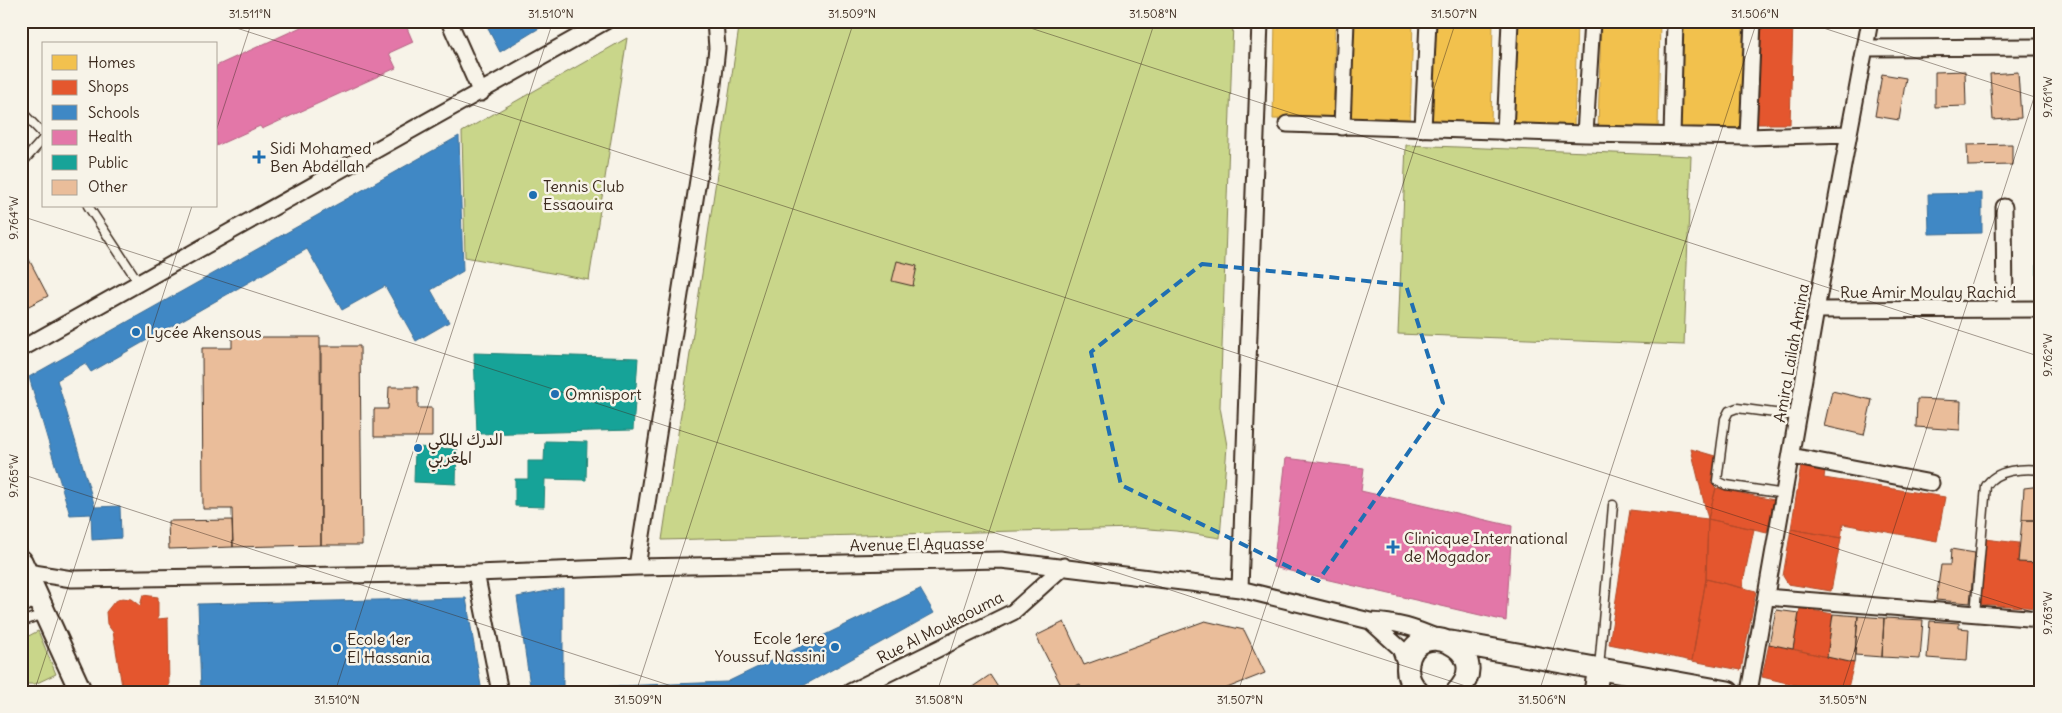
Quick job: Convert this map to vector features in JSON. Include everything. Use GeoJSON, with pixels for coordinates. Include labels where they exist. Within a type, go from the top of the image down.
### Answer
{"type":"FeatureCollection","features":[{"type":"Feature","properties":{"kind":"street"},"geometry":{"type":"LineString","coordinates":[[449,21],[481,93]]}},
{"type":"Feature","properties":{"kind":"street"},"geometry":{"type":"LineString","coordinates":[[21,349],[481,93],[606,21]]}},
{"type":"Feature","properties":{"kind":"street"},"geometry":{"type":"LineString","coordinates":[[637,567],[713,85],[718,48],[714,21]]}},
{"type":"Feature","properties":{"kind":"street"},"geometry":{"type":"LineString","coordinates":[[1240,589],[1260,21]]}},
{"type":"Feature","properties":{"kind":"street"},"geometry":{"type":"LineString","coordinates":[[1342,127],[1346,21]]}},
{"type":"Feature","properties":{"kind":"street"},"geometry":{"type":"LineString","coordinates":[[1423,129],[1428,21]]}},
{"type":"Feature","properties":{"kind":"street"},"geometry":{"type":"LineString","coordinates":[[1505,132],[1510,21]]}},
{"type":"Feature","properties":{"kind":"street"},"geometry":{"type":"LineString","coordinates":[[1584,134],[1592,21]]}},
{"type":"Feature","properties":{"kind":"street"},"geometry":{"type":"LineString","coordinates":[[1672,136],[1675,21]]}},
{"type":"Feature","properties":{"kind":"street"},"geometry":{"type":"LineString","coordinates":[[1748,137],[1753,21]]}},
{"type":"Feature","properties":{"kind":"street","name":"Amira Lailah Amina"},"geometry":{"type":"LineString","coordinates":[[1749,692],[1792,456],[1816,310],[1870,21]]}},
{"type":"Feature","properties":{"kind":"street"},"geometry":{"type":"LineString","coordinates":[[1865,48],[2041,48]]}},
{"type":"Feature","properties":{"kind":"street"},"geometry":{"type":"LineString","coordinates":[[1287,124],[1672,136],[1748,137],[1849,134]]}},
{"type":"Feature","properties":{"kind":"street"},"geometry":{"type":"LineString","coordinates":[[2004,207],[2005,309]]}},
{"type":"Feature","properties":{"kind":"street","name":"Rue Amir Moulay Rachid"},"geometry":{"type":"LineString","coordinates":[[1816,310],[2041,309]]}},
{"type":"Feature","properties":{"kind":"street"},"geometry":{"type":"LineString","coordinates":[[1792,456],[1931,483]]}},
{"type":"Feature","properties":{"kind":"street","name":"Avenue El Aquasse"},"geometry":{"type":"LineString","coordinates":[[24,566],[72,579],[476,573],[637,567],[1002,560],[1064,566],[1240,589],[1370,621]]}},
{"type":"Feature","properties":{"kind":"street"},"geometry":{"type":"LineString","coordinates":[[24,566],[36,607],[78,690]]}},
{"type":"Feature","properties":{"kind":"street","name":"Rue Al Moukaouma"},"geometry":{"type":"LineString","coordinates":[[850,692],[1012,612],[1064,566]]}},
{"type":"Feature","properties":{"kind":"street"},"geometry":{"type":"LineString","coordinates":[[476,573],[500,692]]}},
{"type":"Feature","properties":{"kind":"street"},"geometry":{"type":"LineString","coordinates":[[1766,597],[2041,619]]}},
{"type":"Feature","properties":{"kind":"street"},"geometry":{"type":"LineString","coordinates":[[1370,621],[1399,623],[1414,627],[1459,648],[1465,657],[1467,667],[1466,677],[1457,692]]}},
{"type":"Feature","properties":{"kind":"street"},"geometry":{"type":"LineString","coordinates":[[1370,621],[1400,648],[1410,685]]}},
{"type":"Feature","properties":{"kind":"street"},"geometry":{"type":"LineString","coordinates":[[1410,685],[1409,659],[1414,650],[1422,643],[1431,639],[1728,692]]}},
{"type":"Feature","properties":{"kind":"street"},"geometry":{"type":"LineString","coordinates":[[1596,692],[1599,668]]}},
{"type":"Feature","properties":{"kind":"lane"},"geometry":{"type":"LineString","coordinates":[[21,111],[42,135]]}},
{"type":"Feature","properties":{"kind":"lane"},"geometry":{"type":"LineString","coordinates":[[21,164],[42,139]]}},
{"type":"Feature","properties":{"kind":"lane"},"geometry":{"type":"LineString","coordinates":[[89,208],[139,283]]}},
{"type":"Feature","properties":{"kind":"lane"},"geometry":{"type":"LineString","coordinates":[[1785,494],[1726,485],[1717,481],[1725,419],[1729,411],[1737,408],[1798,416]]}},
{"type":"Feature","properties":{"kind":"lane"},"geometry":{"type":"LineString","coordinates":[[1975,614],[1986,486],[1990,480],[2004,473],[2029,468],[2041,470]]}},
{"type":"Feature","properties":{"kind":"lane"},"geometry":{"type":"LineString","coordinates":[[1599,668],[1613,505]]}},
{"type":"Feature","properties":{"kind":"lane"},"geometry":{"type":"LineString","coordinates":[[21,622],[36,607]]}},
{"type":"Feature","properties":{"kind":"highlighted area"},"geometry":{"type":"Polygon","coordinates":[[[1202,264],[1406,285],[1443,403],[1318,581],[1121,485],[1091,352],[1202,264]]]}},
{"type":"Feature","properties":{"kind":"green space"},"geometry":{"type":"Polygon","coordinates":[[[740,21],[1233,21],[1220,407],[1227,446],[1220,538],[1176,531],[1136,528],[662,540],[740,21]]]}},
{"type":"Feature","properties":{"kind":"green space","name":"Tennis Club Essaouira"},"geometry":{"type":"Polygon","coordinates":[[[627,38],[589,280],[465,257],[462,132],[627,38]]]}},
{"type":"Feature","properties":{"kind":"green space"},"geometry":{"type":"Polygon","coordinates":[[[1406,145],[1691,156],[1684,345],[1398,334],[1406,145]]]}},
{"type":"Feature","properties":{"kind":"green space"},"geometry":{"type":"Polygon","coordinates":[[[38,631],[56,674],[35,684],[21,684],[21,640],[38,631]]]}},
{"type":"Feature","properties":{"kind":"building: Homes"},"geometry":{"type":"Polygon","coordinates":[[[1275,21],[1335,21],[1333,120],[1273,119],[1275,21]]]}},
{"type":"Feature","properties":{"kind":"building: Homes"},"geometry":{"type":"Polygon","coordinates":[[[1353,21],[1413,21],[1410,123],[1350,121],[1353,21]]]}},
{"type":"Feature","properties":{"kind":"building: Homes"},"geometry":{"type":"Polygon","coordinates":[[[1434,21],[1493,21],[1491,125],[1431,124],[1434,21]]]}},
{"type":"Feature","properties":{"kind":"building: Homes"},"geometry":{"type":"Polygon","coordinates":[[[1517,21],[1577,21],[1574,129],[1514,127],[1517,21]]]}},
{"type":"Feature","properties":{"kind":"building: Homes"},"geometry":{"type":"Polygon","coordinates":[[[1601,21],[1660,21],[1658,131],[1598,129],[1601,21]]]}},
{"type":"Feature","properties":{"kind":"building: Homes"},"geometry":{"type":"Polygon","coordinates":[[[1683,21],[1743,21],[1740,129],[1680,128],[1683,21]]]}},
{"type":"Feature","properties":{"kind":"building: Shops"},"geometry":{"type":"Polygon","coordinates":[[[1756,21],[1793,21],[1790,124],[1754,124],[1756,21]]]}},
{"type":"Feature","properties":{"kind":"building: Shops"},"geometry":{"type":"Polygon","coordinates":[[[1691,449],[1715,456],[1711,483],[1716,488],[1708,519],[1691,449]]]}},
{"type":"Feature","properties":{"kind":"building: Shops"},"geometry":{"type":"Polygon","coordinates":[[[1801,466],[1825,470],[1824,478],[1945,497],[1937,541],[1843,524],[1841,538],[1791,529],[1801,466]]]}},
{"type":"Feature","properties":{"kind":"building: Shops"},"geometry":{"type":"Polygon","coordinates":[[[1716,488],[1774,500],[1767,532],[1708,519],[1716,488]]]}},
{"type":"Feature","properties":{"kind":"building: Shops"},"geometry":{"type":"Polygon","coordinates":[[[1630,510],[1708,519],[1706,579],[1692,661],[1609,644],[1630,510]]]}},
{"type":"Feature","properties":{"kind":"building: Shops"},"geometry":{"type":"Polygon","coordinates":[[[1708,519],[1754,529],[1742,588],[1706,579],[1708,519]]]}},
{"type":"Feature","properties":{"kind":"building: Shops"},"geometry":{"type":"Polygon","coordinates":[[[1791,529],[1841,538],[1831,591],[1788,584],[1783,576],[1791,529]]]}},
{"type":"Feature","properties":{"kind":"building: Shops"},"geometry":{"type":"Polygon","coordinates":[[[1984,539],[2019,543],[2018,562],[2041,563],[2041,608],[1979,604],[1984,539]]]}},
{"type":"Feature","properties":{"kind":"building: Shops"},"geometry":{"type":"Polygon","coordinates":[[[1706,579],[1756,591],[1741,670],[1692,661],[1706,579]]]}},
{"type":"Feature","properties":{"kind":"building: Shops"},"geometry":{"type":"Polygon","coordinates":[[[143,595],[158,597],[158,619],[168,618],[169,692],[123,692],[113,632],[107,624],[106,612],[114,602],[122,598],[131,599],[140,606],[143,595]]]}},
{"type":"Feature","properties":{"kind":"building: Shops"},"geometry":{"type":"Polygon","coordinates":[[[1800,608],[1833,614],[1827,657],[1793,649],[1800,608]]]}},
{"type":"Feature","properties":{"kind":"building: Shops"},"geometry":{"type":"Polygon","coordinates":[[[1769,644],[1854,663],[1847,692],[1825,692],[1762,677],[1769,644]]]}},
{"type":"Feature","properties":{"kind":"building: Schools"},"geometry":{"type":"Polygon","coordinates":[[[484,21],[551,21],[500,52],[484,21]]]}},
{"type":"Feature","properties":{"kind":"building: Schools","name":"Lycée Akensous"},"geometry":{"type":"Polygon","coordinates":[[[459,136],[463,271],[431,290],[449,322],[416,341],[385,286],[342,310],[307,249],[91,372],[85,363],[57,380],[95,507],[120,506],[121,538],[92,540],[91,514],[70,515],[29,377],[459,136]]]}},
{"type":"Feature","properties":{"kind":"building: Schools"},"geometry":{"type":"Polygon","coordinates":[[[1982,193],[1982,233],[1929,234],[1928,194],[1982,193]]]}},
{"type":"Feature","properties":{"kind":"building: Schools","name":"Ecole 1ere Youssuf Nassini"},"geometry":{"type":"Polygon","coordinates":[[[563,588],[563,688],[727,682],[920,589],[934,613],[792,692],[531,692],[517,597],[563,588]]]}},
{"type":"Feature","properties":{"kind":"building: Schools","name":"Ecole 1er El Hassania"},"geometry":{"type":"Polygon","coordinates":[[[466,598],[482,692],[201,692],[198,604],[466,598]]]}},
{"type":"Feature","properties":{"kind":"building: Health"},"geometry":{"type":"Polygon","coordinates":[[[314,21],[404,21],[413,42],[389,53],[396,68],[262,129],[260,126],[218,145],[218,65],[314,21]]]}},
{"type":"Feature","properties":{"kind":"building: Health","name":"Clinicque International de Mogador"},"geometry":{"type":"Polygon","coordinates":[[[1286,458],[1364,468],[1361,491],[1512,526],[1506,621],[1273,567],[1286,458]]]}},
{"type":"Feature","properties":{"kind":"building: Public"},"geometry":{"type":"Polygon","coordinates":[[[2037,252],[2041,252],[2041,281],[2037,281],[2037,252]]]}},
{"type":"Feature","properties":{"kind":"building: Public","name":"Omnisport"},"geometry":{"type":"Polygon","coordinates":[[[474,353],[638,358],[633,430],[477,434],[474,353]]]}},
{"type":"Feature","properties":{"kind":"building: Public"},"geometry":{"type":"Polygon","coordinates":[[[545,441],[587,442],[586,480],[545,479],[544,507],[515,506],[515,479],[528,479],[528,461],[544,461],[545,441]]]}},
{"type":"Feature","properties":{"kind":"building: Public"},"geometry":{"type":"Polygon","coordinates":[[[415,447],[457,449],[456,484],[414,482],[415,447]]]}},
{"type":"Feature","properties":{"kind":"building: Other"},"geometry":{"type":"Polygon","coordinates":[[[1965,71],[1966,106],[1935,107],[1935,72],[1965,71]]]}},
{"type":"Feature","properties":{"kind":"building: Other"},"geometry":{"type":"Polygon","coordinates":[[[2018,72],[2021,118],[1993,120],[1990,74],[2018,72]]]}},
{"type":"Feature","properties":{"kind":"building: Other"},"geometry":{"type":"Polygon","coordinates":[[[1882,74],[1906,78],[1899,120],[1875,116],[1882,74]]]}},
{"type":"Feature","properties":{"kind":"building: Other"},"geometry":{"type":"Polygon","coordinates":[[[2012,144],[2012,165],[1968,166],[1967,145],[2012,144]]]}},
{"type":"Feature","properties":{"kind":"building: Other"},"geometry":{"type":"Polygon","coordinates":[[[21,244],[48,296],[21,310],[21,244]]]}},
{"type":"Feature","properties":{"kind":"building: Other"},"geometry":{"type":"Polygon","coordinates":[[[897,261],[917,266],[913,286],[892,281],[897,261]]]}},
{"type":"Feature","properties":{"kind":"building: Other"},"geometry":{"type":"Polygon","coordinates":[[[232,337],[320,337],[321,545],[233,547],[232,509],[203,509],[202,348],[232,348],[232,337]]]}},
{"type":"Feature","properties":{"kind":"building: Other"},"geometry":{"type":"Polygon","coordinates":[[[321,346],[360,346],[362,545],[321,545],[321,346]]]}},
{"type":"Feature","properties":{"kind":"building: Other"},"geometry":{"type":"Polygon","coordinates":[[[389,387],[418,387],[418,408],[432,408],[432,437],[374,437],[374,409],[388,409],[389,387]]]}},
{"type":"Feature","properties":{"kind":"building: Other"},"geometry":{"type":"Polygon","coordinates":[[[1832,391],[1872,400],[1864,435],[1824,426],[1832,391]]]}},
{"type":"Feature","properties":{"kind":"building: Other"},"geometry":{"type":"Polygon","coordinates":[[[1917,399],[1961,401],[1960,430],[1916,427],[1917,399]]]}},
{"type":"Feature","properties":{"kind":"building: Other"},"geometry":{"type":"Polygon","coordinates":[[[2041,486],[2041,520],[2022,520],[2024,488],[2041,486]]]}},
{"type":"Feature","properties":{"kind":"building: Other"},"geometry":{"type":"Polygon","coordinates":[[[232,520],[233,547],[169,549],[168,521],[232,520]]]}},
{"type":"Feature","properties":{"kind":"building: Other"},"geometry":{"type":"Polygon","coordinates":[[[2022,520],[2041,520],[2041,563],[2018,562],[2022,520]]]}},
{"type":"Feature","properties":{"kind":"building: Other"},"geometry":{"type":"Polygon","coordinates":[[[1951,549],[1975,553],[1970,603],[1936,600],[1941,565],[1950,565],[1951,549]]]}},
{"type":"Feature","properties":{"kind":"building: Other"},"geometry":{"type":"Polygon","coordinates":[[[1776,610],[1799,613],[1793,649],[1769,644],[1776,610]]]}},
{"type":"Feature","properties":{"kind":"building: Other"},"geometry":{"type":"Polygon","coordinates":[[[1833,614],[1858,616],[1854,663],[1827,657],[1833,614]]]}},
{"type":"Feature","properties":{"kind":"building: Other"},"geometry":{"type":"Polygon","coordinates":[[[1858,616],[1884,618],[1882,657],[1855,655],[1858,616]]]}},
{"type":"Feature","properties":{"kind":"building: Other"},"geometry":{"type":"Polygon","coordinates":[[[1884,618],[1923,620],[1920,659],[1882,657],[1884,618]]]}},
{"type":"Feature","properties":{"kind":"building: Other"},"geometry":{"type":"Polygon","coordinates":[[[1205,621],[1244,630],[1265,673],[1217,692],[1082,692],[1080,684],[1064,691],[1036,636],[1064,622],[1084,665],[1205,621]]]}},
{"type":"Feature","properties":{"kind":"building: Other"},"geometry":{"type":"Polygon","coordinates":[[[1930,621],[1959,623],[1959,628],[1969,629],[1967,661],[1927,658],[1930,621]]]}},
{"type":"Feature","properties":{"kind":"building: Other"},"geometry":{"type":"Polygon","coordinates":[[[2041,643],[2041,692],[2036,692],[2041,643]]]}},
{"type":"Feature","properties":{"kind":"building: Other"},"geometry":{"type":"Polygon","coordinates":[[[990,675],[1001,692],[965,692],[990,675]]]}},
{"type":"Feature","properties":{"kind":"place","name":"Sidi Mohamed Ben Abdellah"},"geometry":{"type":"Point","coordinates":[259,157]}},
{"type":"Feature","properties":{"kind":"place","name":"Tennis Club Essaouira"},"geometry":{"type":"Point","coordinates":[533,195]}},
{"type":"Feature","properties":{"kind":"place","name":"Lycée Akensous"},"geometry":{"type":"Point","coordinates":[136,332]}},
{"type":"Feature","properties":{"kind":"place","name":"Omnisport"},"geometry":{"type":"Point","coordinates":[555,394]}},
{"type":"Feature","properties":{"kind":"place","name":"الدرك الملكي المغربي"},"geometry":{"type":"Point","coordinates":[418,448]}},
{"type":"Feature","properties":{"kind":"place","name":"Clinicque International de Mogador"},"geometry":{"type":"Point","coordinates":[1393,547]}},
{"type":"Feature","properties":{"kind":"place","name":"Ecole 1ere Youssuf Nassini"},"geometry":{"type":"Point","coordinates":[835,647]}},
{"type":"Feature","properties":{"kind":"place","name":"Ecole 1er El Hassania"},"geometry":{"type":"Point","coordinates":[337,648]}}]}
